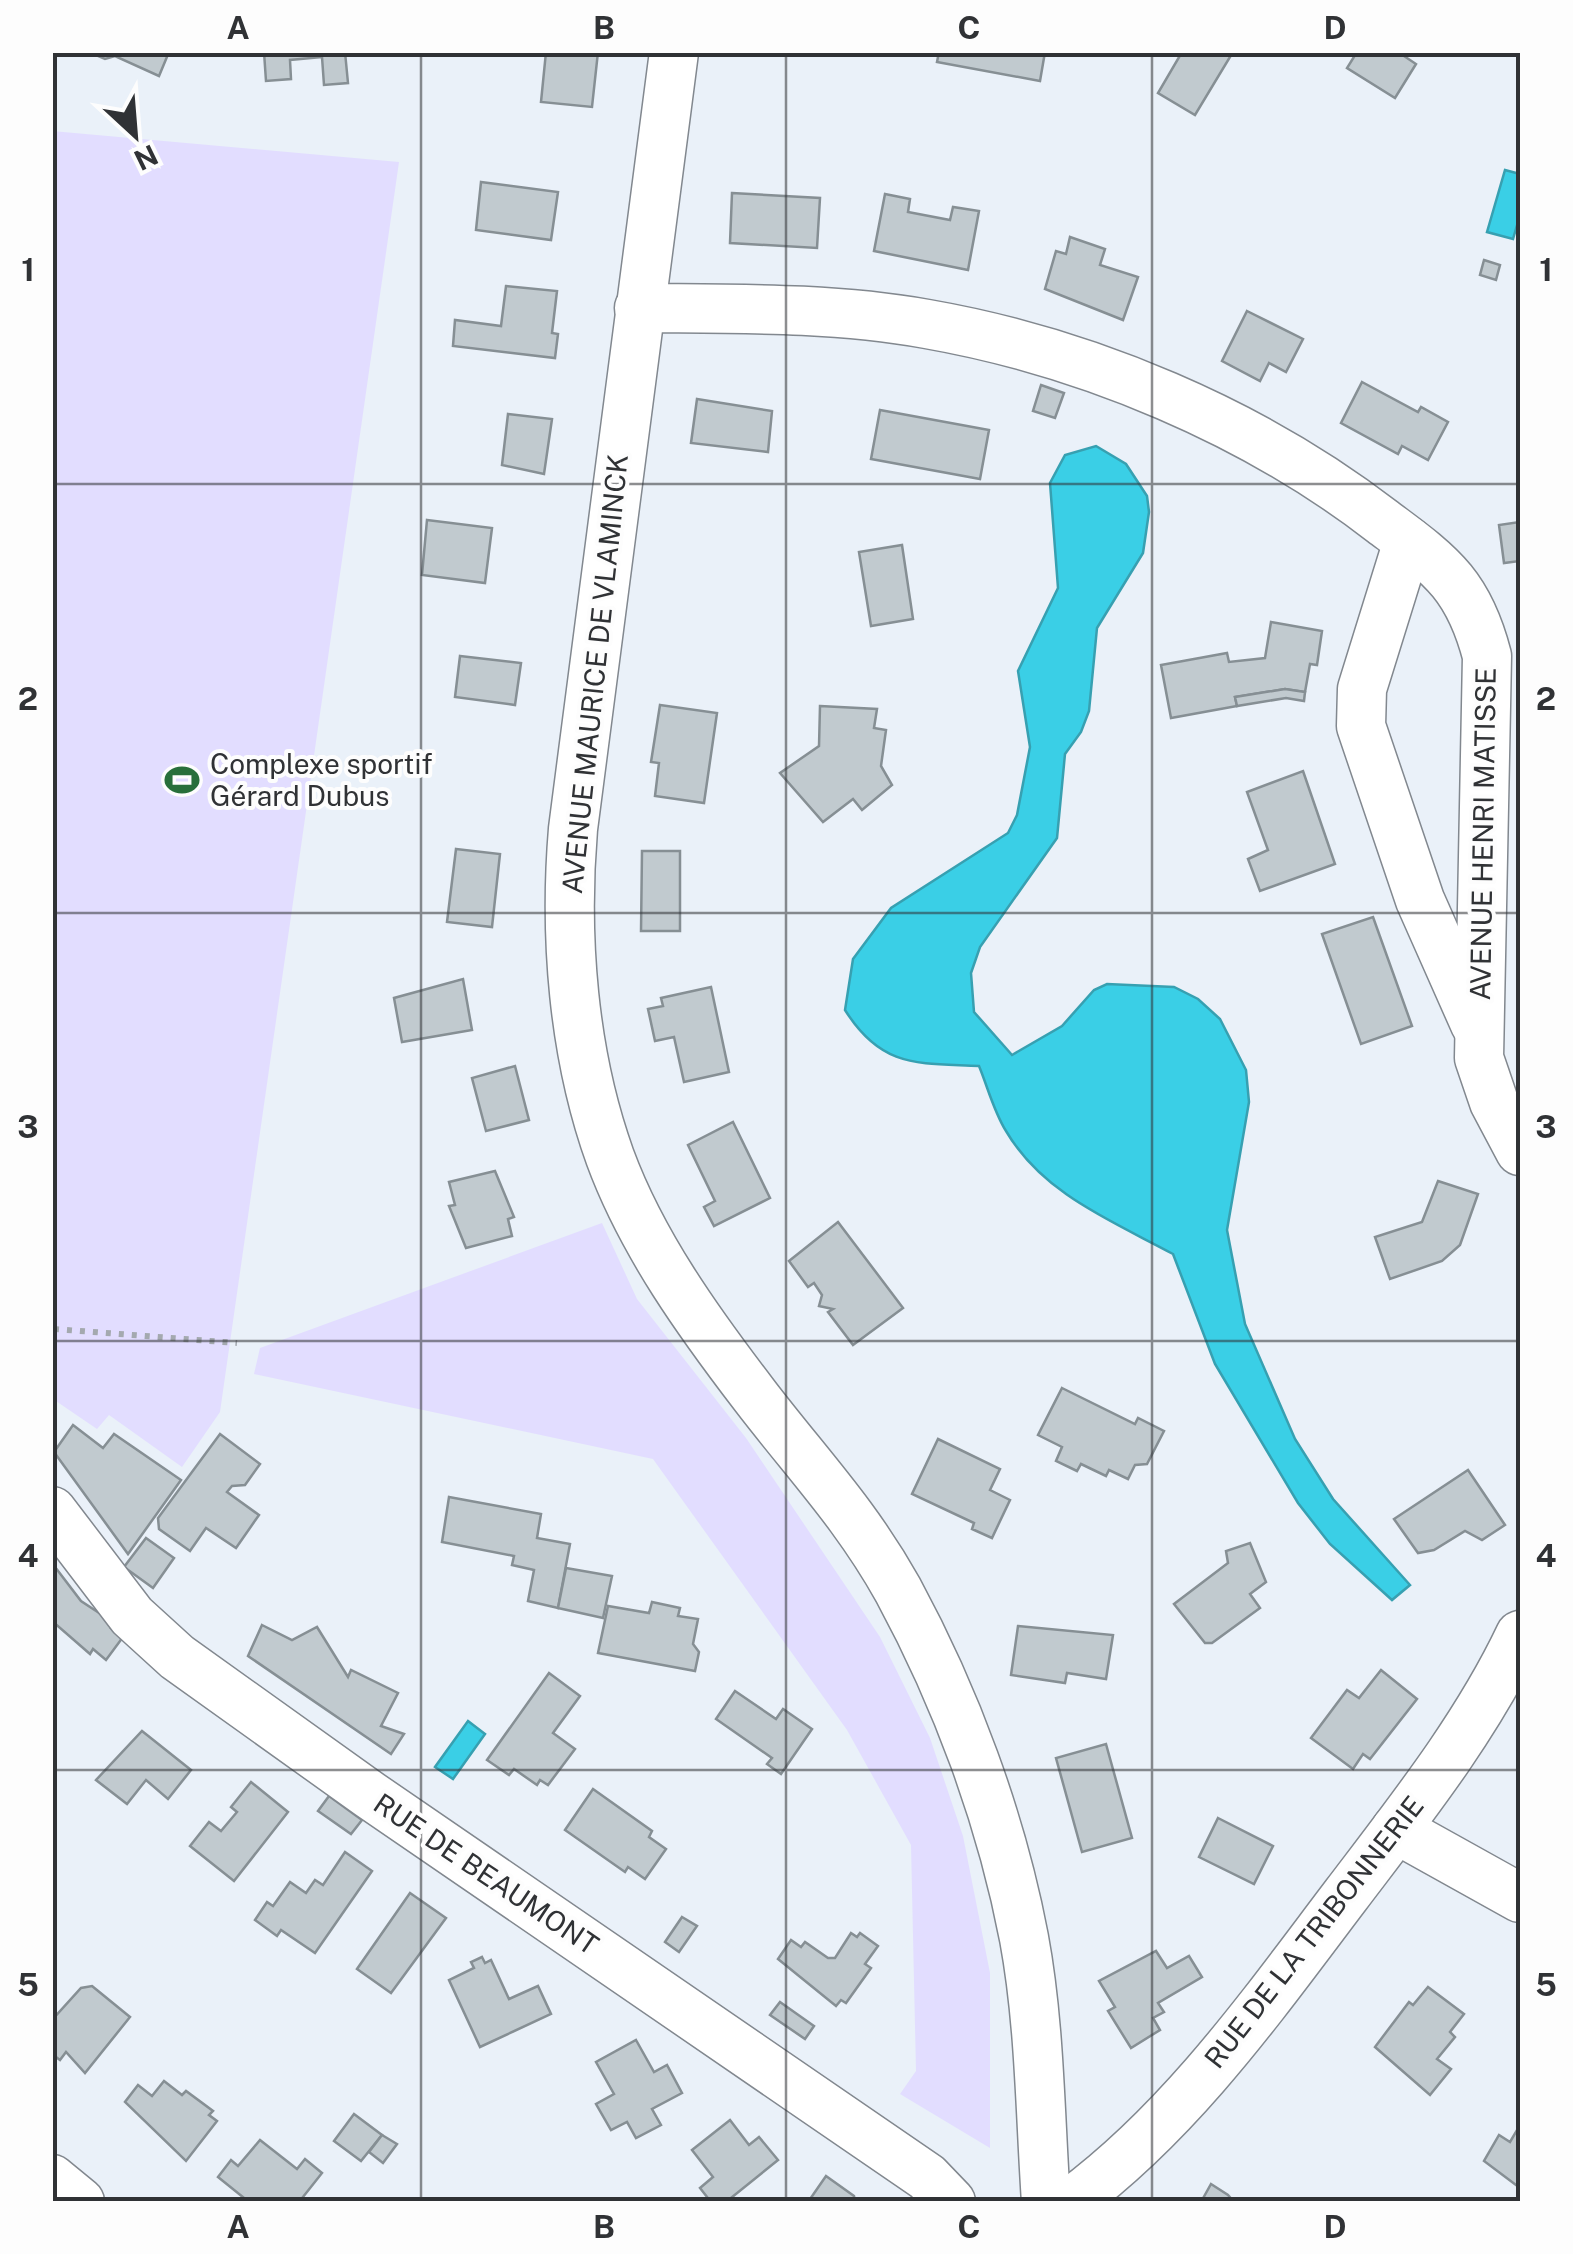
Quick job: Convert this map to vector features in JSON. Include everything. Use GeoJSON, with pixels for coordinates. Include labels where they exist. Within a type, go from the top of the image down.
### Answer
{"type":"FeatureCollection","features":[{"type":"Feature","properties":{"kind":"street","name":"AVENUE MAURICE DE VLAMINCK"},"geometry":{"type":"LineString","coordinates":[[674,52],[595,631],[570,868],[570,938],[588,1071],[610,1157],[642,1225],[706,1331],[852,1515],[904,1602],[954,1710],[996,1831],[1024,1938],[1046,2202]]}},
{"type":"Feature","properties":{"kind":"street","name":"AVENUE HENRI MATISSE"},"geometry":{"type":"LineString","coordinates":[[639,308],[762,308],[871,316],[931,325],[1070,362],[1251,438],[1348,496],[1408,541],[1463,596],[1487,656],[1479,1058],[1494,1102],[1520,1150]]}},
{"type":"Feature","properties":{"kind":"street","name":"AVENUE HENRI MATISSE"},"geometry":{"type":"LineString","coordinates":[[1408,541],[1362,689],[1361,726],[1420,900],[1480,1035]]}},
{"type":"Feature","properties":{"kind":"street","name":"RUE DE BEAUMONT"},"geometry":{"type":"LineString","coordinates":[[52,1511],[132,1616],[177,1657],[370,1795],[926,2177],[951,2202]]}},
{"type":"Feature","properties":{"kind":"street","name":"RUE DE LA TRIBONNERIE"},"geometry":{"type":"LineString","coordinates":[[1072,2202],[1149,2135],[1203,2076],[1396,1829],[1490,1693],[1520,1634]]}},
{"type":"Feature","properties":{"kind":"street"},"geometry":{"type":"LineString","coordinates":[[1396,1829],[1520,1898]]}},
{"type":"Feature","properties":{"kind":"street"},"geometry":{"type":"LineString","coordinates":[[52,2179],[80,2202]]}},
{"type":"Feature","properties":{"kind":"path"},"geometry":{"type":"LineString","coordinates":[[53,1329],[237,1343]]}},
{"type":"Feature","properties":{"kind":"shaded area","name":"Complexe sportif Gérard Dubus"},"geometry":{"type":"Polygon","coordinates":[[[52,131],[399,162],[220,1412],[182,1467],[109,1415],[97,1429],[53,1399],[52,131]]]}},
{"type":"Feature","properties":{"kind":"shaded area"},"geometry":{"type":"Polygon","coordinates":[[[602,1223],[637,1299],[746,1438],[880,1637],[930,1738],[963,1836],[990,1973],[990,2148],[900,2094],[916,2071],[911,1845],[847,1730],[653,1459],[254,1374],[260,1348],[602,1223]]]}},
{"type":"Feature","properties":{"kind":"water"},"geometry":{"type":"Polygon","coordinates":[[[1505,170],[1520,174],[1520,215],[1513,239],[1487,232],[1505,170]]]}},
{"type":"Feature","properties":{"kind":"water"},"geometry":{"type":"Polygon","coordinates":[[[1096,446],[1126,464],[1147,496],[1149,512],[1143,553],[1097,628],[1089,711],[1081,732],[1065,754],[1057,838],[980,947],[971,973],[974,1012],[1012,1055],[1062,1026],[1094,990],[1107,984],[1174,987],[1198,999],[1220,1019],[1246,1070],[1249,1102],[1227,1230],[1245,1324],[1295,1439],[1333,1499],[1410,1585],[1392,1600],[1330,1544],[1298,1503],[1215,1364],[1173,1254],[1080,1204],[1039,1172],[1002,1124],[979,1066],[920,1063],[888,1053],[859,1029],[845,1010],[853,959],[891,908],[1008,833],[1017,815],[1030,747],[1018,671],[1058,588],[1050,483],[1065,455],[1096,446]]]}},
{"type":"Feature","properties":{"kind":"water"},"geometry":{"type":"Polygon","coordinates":[[[468,1721],[485,1734],[453,1779],[435,1767],[468,1721]]]}},
{"type":"Feature","properties":{"kind":"building"},"geometry":{"type":"Polygon","coordinates":[[[89,52],[169,52],[159,76],[115,56],[105,59],[89,52]]]}},
{"type":"Feature","properties":{"kind":"building"},"geometry":{"type":"Polygon","coordinates":[[[264,52],[345,52],[348,83],[324,85],[322,57],[290,60],[291,79],[266,81],[264,52]]]}},
{"type":"Feature","properties":{"kind":"building"},"geometry":{"type":"Polygon","coordinates":[[[546,52],[598,52],[592,107],[541,102],[546,52]]]}},
{"type":"Feature","properties":{"kind":"building"},"geometry":{"type":"Polygon","coordinates":[[[939,52],[1045,52],[1040,81],[937,62],[939,52]]]}},
{"type":"Feature","properties":{"kind":"building"},"geometry":{"type":"Polygon","coordinates":[[[1182,52],[1233,52],[1195,115],[1158,93],[1182,52]]]}},
{"type":"Feature","properties":{"kind":"building"},"geometry":{"type":"Polygon","coordinates":[[[1357,52],[1398,52],[1416,64],[1395,98],[1347,68],[1357,52]]]}},
{"type":"Feature","properties":{"kind":"building"},"geometry":{"type":"Polygon","coordinates":[[[481,182],[558,192],[551,240],[476,230],[481,182]]]}},
{"type":"Feature","properties":{"kind":"building"},"geometry":{"type":"Polygon","coordinates":[[[732,193],[820,198],[817,248],[730,243],[732,193]]]}},
{"type":"Feature","properties":{"kind":"building"},"geometry":{"type":"Polygon","coordinates":[[[885,194],[910,199],[908,212],[950,220],[953,207],[979,211],[968,270],[874,251],[885,194]]]}},
{"type":"Feature","properties":{"kind":"building"},"geometry":{"type":"Polygon","coordinates":[[[1070,237],[1105,249],[1100,265],[1138,277],[1123,320],[1045,289],[1056,251],[1066,254],[1070,237]]]}},
{"type":"Feature","properties":{"kind":"building"},"geometry":{"type":"Polygon","coordinates":[[[1484,260],[1500,265],[1496,280],[1480,275],[1484,260]]]}},
{"type":"Feature","properties":{"kind":"building"},"geometry":{"type":"Polygon","coordinates":[[[506,286],[557,291],[552,333],[558,334],[555,358],[453,346],[455,320],[501,326],[506,286]]]}},
{"type":"Feature","properties":{"kind":"building"},"geometry":{"type":"Polygon","coordinates":[[[1247,311],[1303,339],[1286,372],[1269,363],[1260,381],[1222,361],[1247,311]]]}},
{"type":"Feature","properties":{"kind":"building"},"geometry":{"type":"Polygon","coordinates":[[[1362,382],[1418,412],[1421,407],[1448,422],[1428,460],[1402,446],[1398,454],[1341,423],[1362,382]]]}},
{"type":"Feature","properties":{"kind":"building"},"geometry":{"type":"Polygon","coordinates":[[[1041,385],[1064,393],[1055,418],[1033,411],[1041,385]]]}},
{"type":"Feature","properties":{"kind":"building"},"geometry":{"type":"Polygon","coordinates":[[[697,399],[772,411],[768,452],[691,443],[697,399]]]}},
{"type":"Feature","properties":{"kind":"building"},"geometry":{"type":"Polygon","coordinates":[[[880,410],[989,430],[980,479],[871,459],[880,410]]]}},
{"type":"Feature","properties":{"kind":"building"},"geometry":{"type":"Polygon","coordinates":[[[508,414],[552,419],[544,474],[502,465],[508,414]]]}},
{"type":"Feature","properties":{"kind":"building"},"geometry":{"type":"Polygon","coordinates":[[[427,520],[492,528],[485,583],[422,575],[427,520]]]}},
{"type":"Feature","properties":{"kind":"building"},"geometry":{"type":"Polygon","coordinates":[[[1520,522],[1520,561],[1504,563],[1499,525],[1520,522]]]}},
{"type":"Feature","properties":{"kind":"building"},"geometry":{"type":"Polygon","coordinates":[[[902,545],[913,619],[871,626],[859,552],[902,545]]]}},
{"type":"Feature","properties":{"kind":"building"},"geometry":{"type":"Polygon","coordinates":[[[1271,622],[1322,631],[1317,665],[1310,664],[1305,692],[1285,689],[1235,697],[1237,706],[1171,718],[1161,665],[1227,653],[1229,662],[1265,658],[1271,622]]]}},
{"type":"Feature","properties":{"kind":"building"},"geometry":{"type":"Polygon","coordinates":[[[460,656],[521,663],[515,705],[455,697],[460,656]]]}},
{"type":"Feature","properties":{"kind":"building"},"geometry":{"type":"Polygon","coordinates":[[[1285,689],[1305,692],[1304,701],[1286,698],[1237,706],[1235,697],[1285,689]]]}},
{"type":"Feature","properties":{"kind":"building"},"geometry":{"type":"Polygon","coordinates":[[[660,705],[717,713],[704,803],[655,796],[659,763],[651,762],[660,705]]]}},
{"type":"Feature","properties":{"kind":"building"},"geometry":{"type":"Polygon","coordinates":[[[820,706],[877,709],[874,728],[886,730],[881,766],[892,785],[862,810],[853,799],[823,822],[780,773],[819,746],[820,706]]]}},
{"type":"Feature","properties":{"kind":"building"},"geometry":{"type":"Polygon","coordinates":[[[1303,771],[1335,864],[1260,891],[1248,859],[1268,850],[1247,792],[1303,771]]]}},
{"type":"Feature","properties":{"kind":"building"},"geometry":{"type":"Polygon","coordinates":[[[456,849],[500,854],[492,927],[447,922],[456,849]]]}},
{"type":"Feature","properties":{"kind":"building"},"geometry":{"type":"Polygon","coordinates":[[[642,851],[680,851],[680,931],[641,931],[642,851]]]}},
{"type":"Feature","properties":{"kind":"building"},"geometry":{"type":"Polygon","coordinates":[[[1373,917],[1412,1026],[1361,1044],[1322,934],[1373,917]]]}},
{"type":"Feature","properties":{"kind":"building"},"geometry":{"type":"Polygon","coordinates":[[[463,979],[472,1030],[402,1042],[394,998],[463,979]]]}},
{"type":"Feature","properties":{"kind":"building"},"geometry":{"type":"Polygon","coordinates":[[[711,987],[729,1072],[684,1082],[674,1037],[655,1041],[648,1009],[663,1006],[661,998],[711,987]]]}},
{"type":"Feature","properties":{"kind":"building"},"geometry":{"type":"Polygon","coordinates":[[[515,1066],[529,1120],[486,1131],[472,1078],[515,1066]]]}},
{"type":"Feature","properties":{"kind":"building"},"geometry":{"type":"Polygon","coordinates":[[[733,1122],[770,1198],[714,1226],[704,1207],[715,1201],[688,1145],[733,1122]]]}},
{"type":"Feature","properties":{"kind":"building"},"geometry":{"type":"Polygon","coordinates":[[[495,1171],[514,1217],[508,1219],[512,1236],[466,1248],[449,1206],[455,1205],[449,1182],[495,1171]]]}},
{"type":"Feature","properties":{"kind":"building"},"geometry":{"type":"Polygon","coordinates":[[[1438,1181],[1478,1194],[1460,1245],[1442,1261],[1390,1279],[1375,1237],[1422,1222],[1438,1181]]]}},
{"type":"Feature","properties":{"kind":"building"},"geometry":{"type":"Polygon","coordinates":[[[838,1222],[903,1308],[853,1345],[828,1312],[833,1309],[819,1306],[822,1295],[814,1283],[808,1287],[789,1261],[838,1222]]]}},
{"type":"Feature","properties":{"kind":"building"},"geometry":{"type":"Polygon","coordinates":[[[1062,1388],[1135,1424],[1138,1418],[1164,1431],[1147,1464],[1135,1465],[1128,1479],[1109,1470],[1106,1476],[1081,1464],[1077,1471],[1056,1461],[1062,1447],[1038,1435],[1062,1388]]]}},
{"type":"Feature","properties":{"kind":"building"},"geometry":{"type":"Polygon","coordinates":[[[73,1425],[103,1448],[114,1434],[181,1480],[128,1554],[54,1452],[73,1425]]]}},
{"type":"Feature","properties":{"kind":"building"},"geometry":{"type":"Polygon","coordinates":[[[220,1434],[260,1464],[245,1485],[232,1486],[227,1492],[259,1515],[236,1548],[206,1528],[190,1551],[159,1529],[158,1518],[220,1434]]]}},
{"type":"Feature","properties":{"kind":"building"},"geometry":{"type":"Polygon","coordinates":[[[938,1439],[1000,1469],[990,1490],[1010,1500],[992,1538],[972,1529],[974,1523],[912,1494],[938,1439]]]}},
{"type":"Feature","properties":{"kind":"building"},"geometry":{"type":"Polygon","coordinates":[[[1468,1470],[1505,1525],[1482,1540],[1465,1531],[1434,1550],[1418,1553],[1394,1519],[1468,1470]]]}},
{"type":"Feature","properties":{"kind":"building"},"geometry":{"type":"Polygon","coordinates":[[[449,1497],[541,1514],[537,1538],[570,1544],[558,1608],[528,1601],[534,1570],[512,1565],[514,1556],[442,1542],[449,1497]]]}},
{"type":"Feature","properties":{"kind":"building"},"geometry":{"type":"Polygon","coordinates":[[[146,1538],[174,1558],[153,1588],[124,1567],[146,1538]]]}},
{"type":"Feature","properties":{"kind":"building"},"geometry":{"type":"Polygon","coordinates":[[[1250,1543],[1266,1582],[1250,1594],[1260,1608],[1212,1643],[1205,1643],[1174,1604],[1228,1563],[1226,1551],[1250,1543]]]}},
{"type":"Feature","properties":{"kind":"building"},"geometry":{"type":"Polygon","coordinates":[[[52,1563],[81,1601],[116,1624],[111,1628],[123,1637],[106,1660],[93,1649],[90,1654],[52,1621],[52,1563]]]}},
{"type":"Feature","properties":{"kind":"building"},"geometry":{"type":"Polygon","coordinates":[[[566,1568],[612,1576],[603,1618],[558,1608],[566,1568]]]}},
{"type":"Feature","properties":{"kind":"building"},"geometry":{"type":"Polygon","coordinates":[[[652,1602],[680,1608],[678,1616],[698,1619],[693,1644],[699,1652],[695,1671],[598,1653],[608,1606],[649,1613],[652,1602]]]}},
{"type":"Feature","properties":{"kind":"building"},"geometry":{"type":"Polygon","coordinates":[[[262,1625],[292,1640],[317,1627],[348,1677],[351,1670],[398,1693],[381,1726],[404,1734],[391,1754],[248,1656],[262,1625]]]}},
{"type":"Feature","properties":{"kind":"building"},"geometry":{"type":"Polygon","coordinates":[[[1018,1626],[1113,1635],[1106,1679],[1067,1673],[1065,1683],[1011,1675],[1018,1626]]]}},
{"type":"Feature","properties":{"kind":"building"},"geometry":{"type":"Polygon","coordinates":[[[1381,1670],[1417,1699],[1370,1759],[1363,1754],[1353,1769],[1311,1738],[1347,1690],[1359,1698],[1381,1670]]]}},
{"type":"Feature","properties":{"kind":"building"},"geometry":{"type":"Polygon","coordinates":[[[549,1673],[580,1696],[553,1733],[575,1749],[548,1785],[540,1780],[537,1785],[514,1769],[509,1775],[487,1760],[549,1673]]]}},
{"type":"Feature","properties":{"kind":"building"},"geometry":{"type":"Polygon","coordinates":[[[735,1691],[776,1719],[783,1709],[812,1729],[781,1774],[767,1764],[772,1758],[716,1719],[735,1691]]]}},
{"type":"Feature","properties":{"kind":"building"},"geometry":{"type":"Polygon","coordinates":[[[142,1731],[191,1770],[168,1799],[146,1780],[127,1804],[96,1780],[142,1731]]]}},
{"type":"Feature","properties":{"kind":"building"},"geometry":{"type":"Polygon","coordinates":[[[1106,1744],[1132,1838],[1082,1852],[1056,1758],[1106,1744]]]}},
{"type":"Feature","properties":{"kind":"building"},"geometry":{"type":"Polygon","coordinates":[[[251,1782],[288,1812],[234,1881],[190,1846],[209,1822],[221,1831],[237,1812],[231,1807],[251,1782]]]}},
{"type":"Feature","properties":{"kind":"building"},"geometry":{"type":"Polygon","coordinates":[[[593,1789],[652,1831],[649,1837],[666,1849],[645,1879],[628,1867],[625,1872],[565,1830],[593,1789]]]}},
{"type":"Feature","properties":{"kind":"building"},"geometry":{"type":"Polygon","coordinates":[[[329,1796],[362,1820],[351,1834],[318,1811],[329,1796]]]}},
{"type":"Feature","properties":{"kind":"building"},"geometry":{"type":"Polygon","coordinates":[[[1218,1818],[1273,1846],[1254,1884],[1199,1857],[1218,1818]]]}},
{"type":"Feature","properties":{"kind":"building"},"geometry":{"type":"Polygon","coordinates":[[[345,1852],[372,1871],[315,1953],[281,1930],[277,1936],[255,1920],[267,1902],[273,1906],[290,1882],[306,1893],[315,1880],[323,1885],[345,1852]]]}},
{"type":"Feature","properties":{"kind":"building"},"geometry":{"type":"Polygon","coordinates":[[[410,1893],[446,1918],[391,1993],[357,1969],[410,1893]]]}},
{"type":"Feature","properties":{"kind":"building"},"geometry":{"type":"Polygon","coordinates":[[[682,1917],[697,1926],[679,1952],[665,1942],[682,1917]]]}},
{"type":"Feature","properties":{"kind":"building"},"geometry":{"type":"Polygon","coordinates":[[[851,1933],[857,1937],[860,1933],[878,1946],[865,1964],[871,1968],[846,2003],[841,2000],[836,2006],[778,1959],[791,1940],[801,1947],[805,1942],[828,1958],[835,1958],[851,1933]]]}},
{"type":"Feature","properties":{"kind":"building"},"geometry":{"type":"Polygon","coordinates":[[[1156,1951],[1167,1968],[1189,1956],[1202,1977],[1158,2003],[1164,2012],[1153,2018],[1160,2030],[1131,2048],[1108,2011],[1115,2007],[1099,1981],[1156,1951]]]}},
{"type":"Feature","properties":{"kind":"building"},"geometry":{"type":"Polygon","coordinates":[[[482,1957],[485,1963],[491,1960],[509,1999],[538,1986],[551,2014],[480,2047],[449,1980],[474,1968],[471,1962],[482,1957]]]}},
{"type":"Feature","properties":{"kind":"building"},"geometry":{"type":"Polygon","coordinates":[[[92,1986],[130,2017],[85,2073],[66,2052],[60,2060],[52,2054],[52,2020],[81,1988],[92,1986]]]}},
{"type":"Feature","properties":{"kind":"building"},"geometry":{"type":"Polygon","coordinates":[[[1428,1987],[1464,2014],[1450,2032],[1455,2037],[1437,2059],[1451,2069],[1430,2095],[1375,2047],[1409,2002],[1413,2005],[1428,1987]]]}},
{"type":"Feature","properties":{"kind":"building"},"geometry":{"type":"Polygon","coordinates":[[[780,2002],[814,2026],[805,2039],[770,2015],[780,2002]]]}},
{"type":"Feature","properties":{"kind":"building"},"geometry":{"type":"Polygon","coordinates":[[[636,2040],[654,2072],[667,2065],[682,2093],[652,2109],[661,2125],[636,2138],[627,2122],[611,2130],[596,2104],[614,2094],[596,2062],[636,2040]]]}},
{"type":"Feature","properties":{"kind":"building"},"geometry":{"type":"Polygon","coordinates":[[[164,2081],[213,2111],[209,2115],[217,2121],[186,2161],[125,2102],[138,2085],[152,2096],[164,2081]]]}},
{"type":"Feature","properties":{"kind":"building"},"geometry":{"type":"Polygon","coordinates":[[[354,2114],[382,2135],[361,2161],[334,2141],[354,2114]]]}},
{"type":"Feature","properties":{"kind":"building"},"geometry":{"type":"Polygon","coordinates":[[[730,2120],[749,2145],[759,2137],[778,2160],[726,2202],[711,2202],[700,2188],[713,2177],[692,2150],[730,2120]]]}},
{"type":"Feature","properties":{"kind":"building"},"geometry":{"type":"Polygon","coordinates":[[[1520,2125],[1520,2188],[1484,2161],[1499,2135],[1510,2142],[1520,2125]]]}},
{"type":"Feature","properties":{"kind":"building"},"geometry":{"type":"Polygon","coordinates":[[[382,2135],[397,2144],[383,2163],[369,2152],[382,2135]]]}},
{"type":"Feature","properties":{"kind":"building"},"geometry":{"type":"Polygon","coordinates":[[[260,2140],[297,2169],[305,2159],[322,2173],[299,2202],[249,2202],[218,2177],[231,2160],[238,2166],[260,2140]]]}},
{"type":"Feature","properties":{"kind":"building"},"geometry":{"type":"Polygon","coordinates":[[[826,2176],[854,2196],[855,2202],[808,2202],[826,2176]]]}},
{"type":"Feature","properties":{"kind":"building"},"geometry":{"type":"Polygon","coordinates":[[[1211,2184],[1228,2195],[1234,2202],[1201,2202],[1211,2184]]]}},
{"type":"Feature","properties":{"kind":"place","name":"Complexe sportif Gérard Dubus"},"geometry":{"type":"Point","coordinates":[182,780]}}]}
